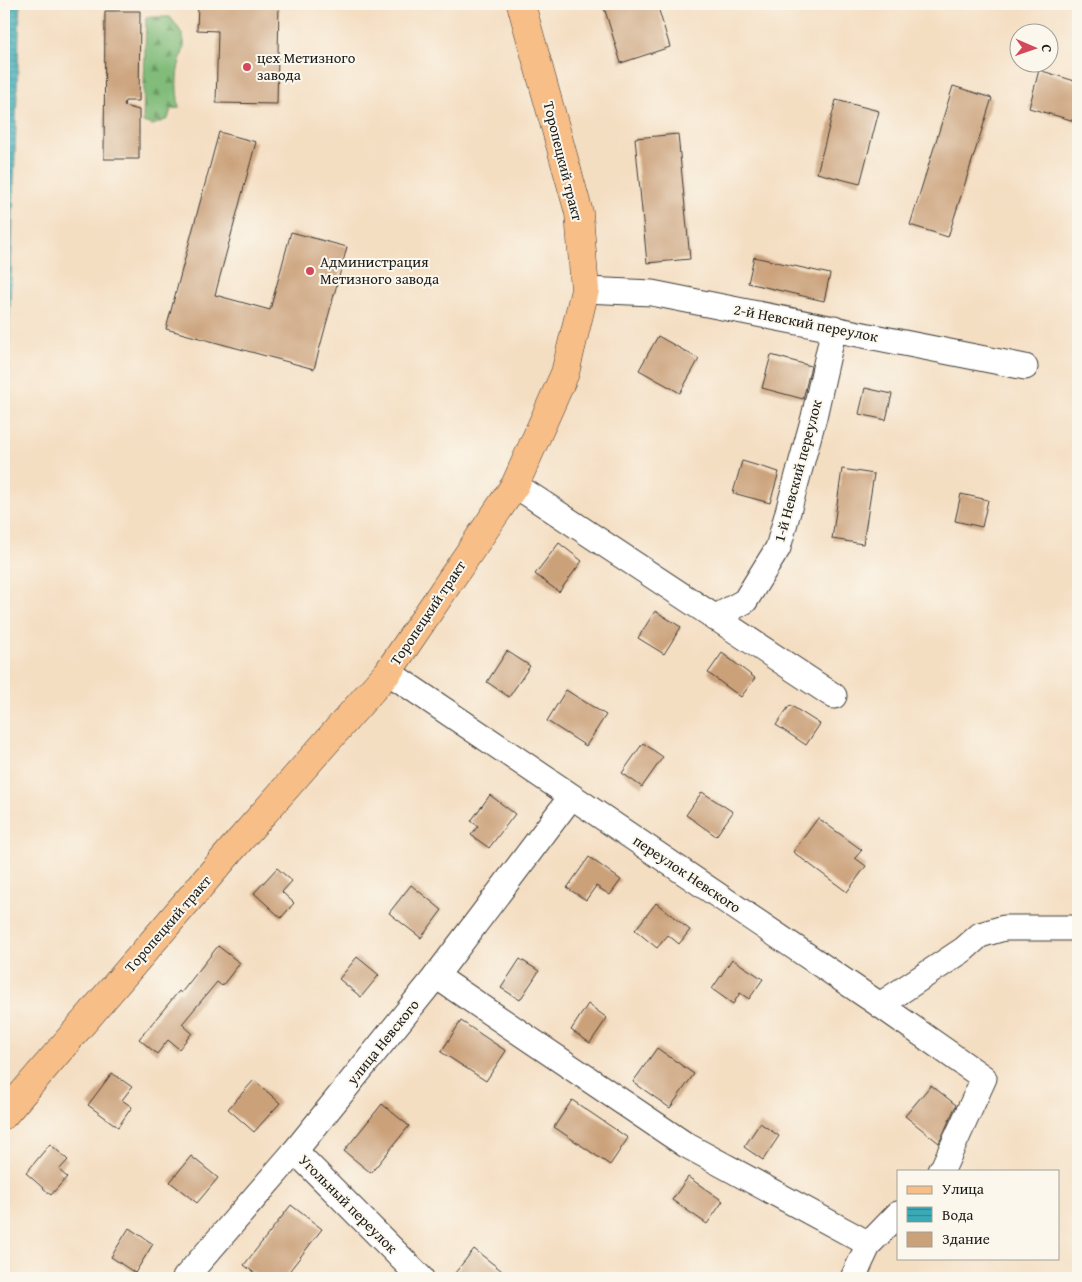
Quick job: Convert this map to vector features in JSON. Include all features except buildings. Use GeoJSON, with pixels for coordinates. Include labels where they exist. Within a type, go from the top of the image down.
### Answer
{"type":"FeatureCollection","features":[{"type":"Feature","properties":{"kind":"main road","name":"Торопецкий тракт"},"geometry":{"type":"LineString","coordinates":[[4,1115],[233,848],[388,672],[515,485],[565,373],[585,290],[579,213],[521,4]]}},
{"type":"Feature","properties":{"kind":"street","name":"2-й Невский переулок"},"geometry":{"type":"LineString","coordinates":[[585,290],[652,293],[1025,367]]}},
{"type":"Feature","properties":{"kind":"street","name":"1-й Невский переулок"},"geometry":{"type":"LineString","coordinates":[[714,618],[745,601],[778,548],[814,417],[834,328]]}},
{"type":"Feature","properties":{"kind":"street"},"geometry":{"type":"LineString","coordinates":[[515,485],[834,696]]}},
{"type":"Feature","properties":{"kind":"street","name":"переулок Невского"},"geometry":{"type":"LineString","coordinates":[[388,672],[880,1005],[984,1078],[941,1170]]}},
{"type":"Feature","properties":{"kind":"street","name":"улица Невского"},"geometry":{"type":"LineString","coordinates":[[194,1276],[436,976],[571,797]]}},
{"type":"Feature","properties":{"kind":"street"},"geometry":{"type":"LineString","coordinates":[[880,1005],[963,950],[980,935],[1004,928],[1078,928]]}},
{"type":"Feature","properties":{"kind":"street"},"geometry":{"type":"LineString","coordinates":[[436,976],[686,1145],[869,1244]]}},
{"type":"Feature","properties":{"kind":"street","name":"Угольный переулок"},"geometry":{"type":"LineString","coordinates":[[295,1151],[421,1278]]}},
{"type":"Feature","properties":{"kind":"street"},"geometry":{"type":"LineString","coordinates":[[853,1278],[869,1244],[897,1215]]}},
{"type":"Feature","properties":{"kind":"green space"},"geometry":{"type":"Polygon","coordinates":[[[146,17],[170,17],[178,27],[184,41],[177,77],[179,108],[171,109],[168,119],[153,125],[143,122],[146,17]]]}},
{"type":"Feature","properties":{"kind":"water"},"geometry":{"type":"Polygon","coordinates":[[[4,4],[20,4],[4,486],[4,4]]]}},
{"type":"Feature","properties":{"kind":"place","name":"цех Метизного завода"},"geometry":{"type":"Point","coordinates":[247,67]}},
{"type":"Feature","properties":{"kind":"place","name":"Администрация Метизного завода"},"geometry":{"type":"Point","coordinates":[310,271]}}]}
